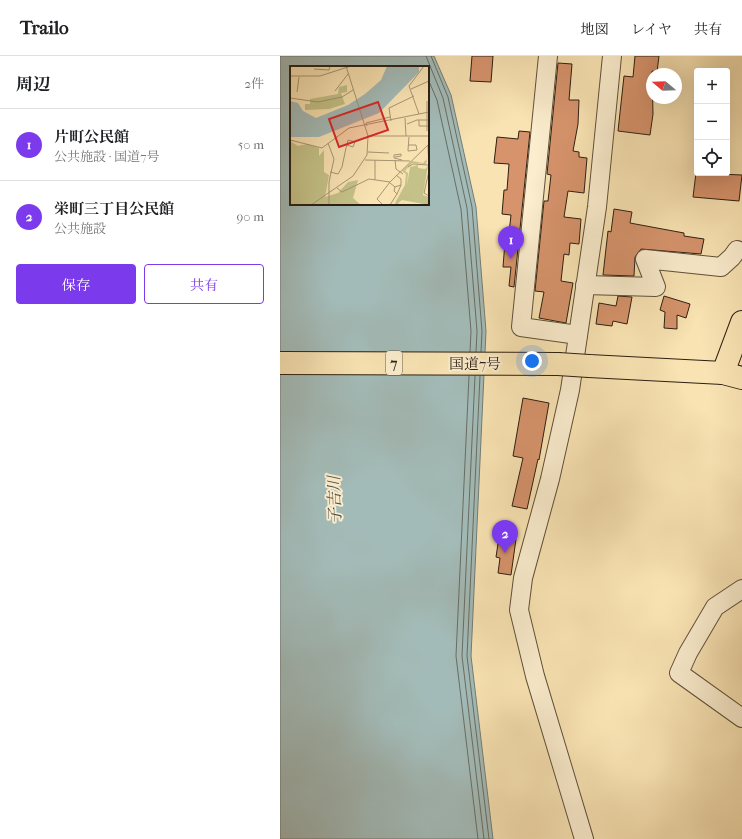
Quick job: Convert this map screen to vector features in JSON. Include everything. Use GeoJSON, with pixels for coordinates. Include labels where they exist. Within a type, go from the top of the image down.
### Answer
{"type":"FeatureCollection","features":[{"type":"Feature","properties":{"kind":"highway"},"geometry":{"type":"LineString","coordinates":[[732,376],[742,322]]}},
{"type":"Feature","properties":{"kind":"highway","name":"国道7号"},"geometry":{"type":"LineString","coordinates":[[280,363],[558,364],[732,376]]}},
{"type":"Feature","properties":{"kind":"street"},"geometry":{"type":"LineString","coordinates":[[548,56],[521,327],[578,335]]}},
{"type":"Feature","properties":{"kind":"street"},"geometry":{"type":"LineString","coordinates":[[584,839],[533,669],[519,610],[523,578],[533,536],[550,479],[568,398],[597,207],[612,56]]}},
{"type":"Feature","properties":{"kind":"street"},"geometry":{"type":"LineString","coordinates":[[585,286],[656,288],[645,259],[721,267],[737,250]]}},
{"type":"Feature","properties":{"kind":"street"},"geometry":{"type":"LineString","coordinates":[[742,589],[715,607],[688,653],[679,672],[742,718]]}},
{"type":"Feature","properties":{"kind":"water","name":"子吉川"},"geometry":{"type":"Polygon","coordinates":[[[280,56],[434,56],[451,95],[476,207],[486,331],[471,656],[493,839],[280,839],[280,56]]]}},
{"type":"Feature","properties":{"kind":"building"},"geometry":{"type":"Polygon","coordinates":[[[472,56],[493,56],[491,82],[470,81],[472,56]]]}},
{"type":"Feature","properties":{"kind":"building"},"geometry":{"type":"Polygon","coordinates":[[[635,56],[659,56],[658,68],[646,68],[646,104],[653,104],[650,135],[618,131],[624,76],[633,77],[635,56]]]}},
{"type":"Feature","properties":{"kind":"building"},"geometry":{"type":"Polygon","coordinates":[[[558,63],[572,64],[569,100],[579,100],[578,124],[573,151],[579,152],[579,157],[587,158],[584,193],[568,191],[564,217],[581,219],[579,244],[570,243],[569,255],[564,254],[561,281],[573,283],[566,323],[539,318],[544,292],[535,291],[544,201],[548,201],[551,175],[547,174],[558,63]]]}},
{"type":"Feature","properties":{"kind":"building"},"geometry":{"type":"Polygon","coordinates":[[[519,131],[530,132],[514,287],[509,286],[511,267],[503,267],[505,242],[508,242],[511,215],[502,214],[504,190],[507,190],[509,164],[494,163],[497,137],[518,139],[519,131]]]}},
{"type":"Feature","properties":{"kind":"building"},"geometry":{"type":"Polygon","coordinates":[[[742,175],[739,201],[693,197],[696,176],[742,175]]]}},
{"type":"Feature","properties":{"kind":"building"},"geometry":{"type":"Polygon","coordinates":[[[614,209],[632,212],[630,223],[684,233],[684,236],[704,239],[701,254],[641,249],[635,257],[634,276],[603,275],[608,231],[611,232],[614,209]]]}},
{"type":"Feature","properties":{"kind":"building"},"geometry":{"type":"Polygon","coordinates":[[[618,296],[632,297],[627,324],[613,321],[612,326],[596,324],[599,303],[616,306],[618,296]]]}},
{"type":"Feature","properties":{"kind":"building"},"geometry":{"type":"Polygon","coordinates":[[[664,296],[690,304],[686,318],[677,315],[677,329],[664,328],[665,312],[660,310],[664,296]]]}},
{"type":"Feature","properties":{"kind":"building"},"geometry":{"type":"Polygon","coordinates":[[[523,398],[549,403],[539,460],[538,459],[527,509],[512,506],[523,458],[513,456],[523,398]]]}},
{"type":"Feature","properties":{"kind":"building"},"geometry":{"type":"Polygon","coordinates":[[[499,537],[516,539],[511,575],[498,573],[500,558],[496,557],[499,537]]]}},
{"type":"Feature","properties":{"kind":"place","name":"片町公民館"},"geometry":{"type":"Point","coordinates":[511,259]}},
{"type":"Feature","properties":{"kind":"place","name":"栄町三丁目公民館"},"geometry":{"type":"Point","coordinates":[505,553]}}]}
